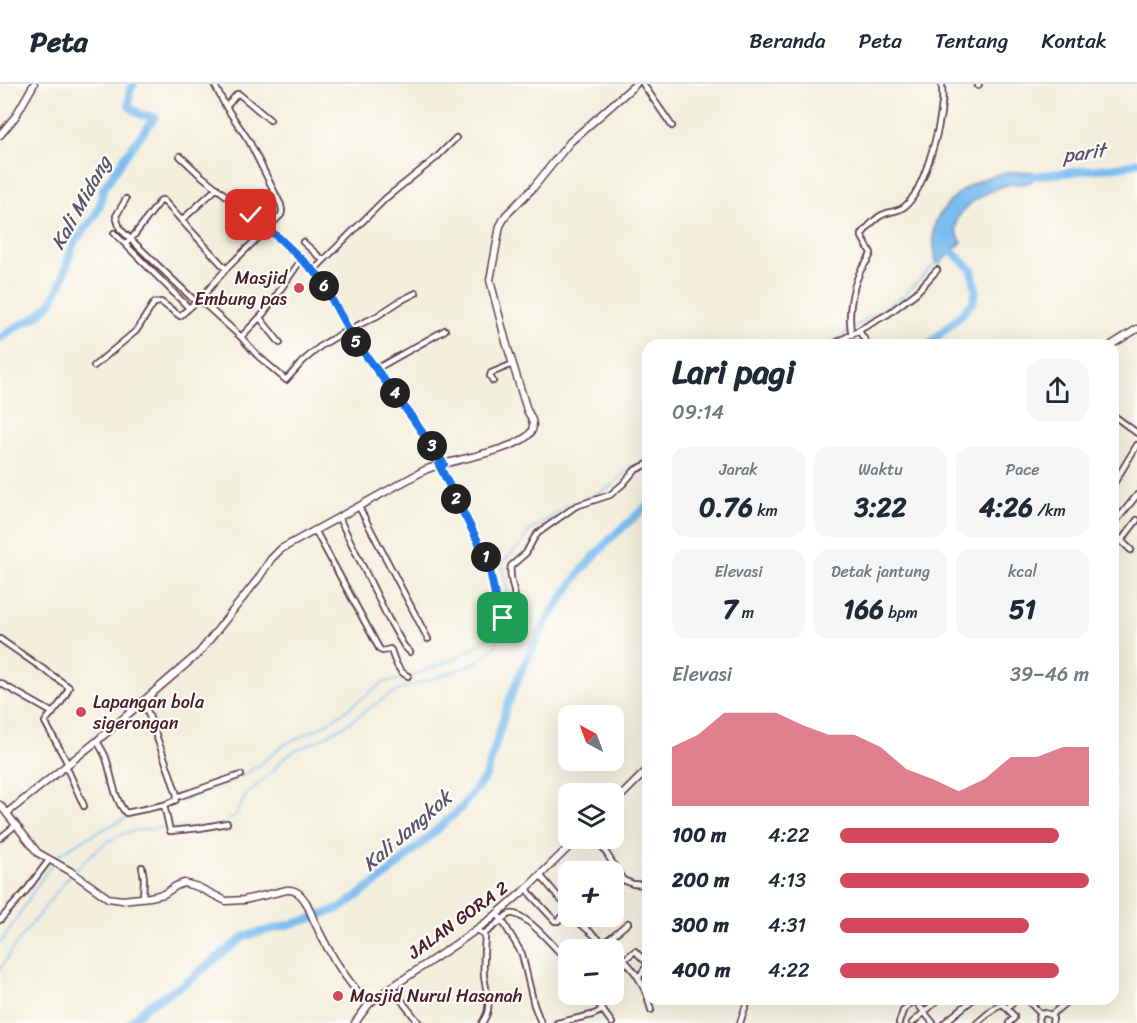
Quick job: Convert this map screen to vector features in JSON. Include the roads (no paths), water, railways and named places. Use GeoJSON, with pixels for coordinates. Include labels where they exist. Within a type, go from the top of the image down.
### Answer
{"type":"FeatureCollection","features":[{"type":"Feature","properties":{"kind":"street"},"geometry":{"type":"LineString","coordinates":[[0,135],[15,117],[34,84]]}},
{"type":"Feature","properties":{"kind":"street"},"geometry":{"type":"LineString","coordinates":[[94,366],[136,331],[156,301],[161,302],[179,316],[198,301],[226,269],[281,215],[282,208],[244,132],[226,107],[214,84]]}},
{"type":"Feature","properties":{"kind":"street"},"geometry":{"type":"LineString","coordinates":[[7,813],[97,741],[204,648],[274,555],[284,547],[432,467],[502,448],[531,432],[532,420],[498,315],[490,280],[501,222],[533,188],[570,142],[636,84]]}},
{"type":"Feature","properties":{"kind":"street"},"geometry":{"type":"LineString","coordinates":[[643,84],[672,126]]}},
{"type":"Feature","properties":{"kind":"street"},"geometry":{"type":"LineString","coordinates":[[852,334],[849,315],[856,284],[871,253],[862,237],[862,232],[881,216],[899,211],[904,207],[921,183],[939,121],[942,84]]}},
{"type":"Feature","properties":{"kind":"street"},"geometry":{"type":"LineString","coordinates":[[226,107],[239,93],[270,120]]}},
{"type":"Feature","properties":{"kind":"street"},"geometry":{"type":"LineString","coordinates":[[314,270],[386,198],[456,138]]}},
{"type":"Feature","properties":{"kind":"street"},"geometry":{"type":"LineString","coordinates":[[180,156],[267,228],[319,276],[348,330],[419,427],[441,464],[488,561],[498,610],[509,625]]}},
{"type":"Feature","properties":{"kind":"street"},"geometry":{"type":"LineString","coordinates":[[182,220],[217,188]]}},
{"type":"Feature","properties":{"kind":"street"},"geometry":{"type":"LineString","coordinates":[[126,199],[117,213],[116,218],[120,229],[286,380],[322,345],[416,293]]}},
{"type":"Feature","properties":{"kind":"street"},"geometry":{"type":"LineString","coordinates":[[125,244],[162,200],[226,269]]}},
{"type":"Feature","properties":{"kind":"street"},"geometry":{"type":"LineString","coordinates":[[114,233],[189,308]]}},
{"type":"Feature","properties":{"kind":"street"},"geometry":{"type":"LineString","coordinates":[[303,242],[323,260]]}},
{"type":"Feature","properties":{"kind":"street"},"geometry":{"type":"LineString","coordinates":[[241,337],[260,318],[301,260]]}},
{"type":"Feature","properties":{"kind":"street"},"geometry":{"type":"LineString","coordinates":[[843,339],[881,319],[913,295],[937,270]]}},
{"type":"Feature","properties":{"kind":"street"},"geometry":{"type":"LineString","coordinates":[[260,318],[280,343]]}},
{"type":"Feature","properties":{"kind":"street"},"geometry":{"type":"LineString","coordinates":[[1119,340],[1137,328]]}},
{"type":"Feature","properties":{"kind":"street"},"geometry":{"type":"LineString","coordinates":[[376,369],[445,330]]}},
{"type":"Feature","properties":{"kind":"street"},"geometry":{"type":"LineString","coordinates":[[859,331],[864,339]]}},
{"type":"Feature","properties":{"kind":"street"},"geometry":{"type":"LineString","coordinates":[[493,381],[491,373],[513,364]]}},
{"type":"Feature","properties":{"kind":"street"},"geometry":{"type":"LineString","coordinates":[[1119,420],[1137,433]]}},
{"type":"Feature","properties":{"kind":"street"},"geometry":{"type":"LineString","coordinates":[[1119,475],[1137,445]]}},
{"type":"Feature","properties":{"kind":"street"},"geometry":{"type":"LineString","coordinates":[[499,635],[513,619],[515,603],[511,567],[526,553],[535,536],[576,506],[610,495],[635,470],[642,467]]}},
{"type":"Feature","properties":{"kind":"street"},"geometry":{"type":"LineString","coordinates":[[1119,518],[1137,495]]}},
{"type":"Feature","properties":{"kind":"street"},"geometry":{"type":"LineString","coordinates":[[359,507],[428,639]]}},
{"type":"Feature","properties":{"kind":"street"},"geometry":{"type":"LineString","coordinates":[[339,518],[388,618],[410,652]]}},
{"type":"Feature","properties":{"kind":"street"},"geometry":{"type":"LineString","coordinates":[[1131,549],[1121,541],[1137,520]]}},
{"type":"Feature","properties":{"kind":"street"},"geometry":{"type":"LineString","coordinates":[[315,530],[380,650],[390,649],[394,661],[404,675],[408,676]]}},
{"type":"Feature","properties":{"kind":"street"},"geometry":{"type":"LineString","coordinates":[[0,639],[69,687],[53,713],[46,718],[45,723],[67,765],[84,806]]}},
{"type":"Feature","properties":{"kind":"street"},"geometry":{"type":"LineString","coordinates":[[0,683],[53,713]]}},
{"type":"Feature","properties":{"kind":"street"},"geometry":{"type":"LineString","coordinates":[[142,702],[177,797]]}},
{"type":"Feature","properties":{"kind":"street"},"geometry":{"type":"LineString","coordinates":[[97,741],[126,813],[164,806],[175,801],[177,797],[241,775]]}},
{"type":"Feature","properties":{"kind":"street"},"geometry":{"type":"LineString","coordinates":[[624,793],[642,775]]}},
{"type":"Feature","properties":{"kind":"street"},"geometry":{"type":"LineString","coordinates":[[0,805],[37,851],[108,898],[122,900],[164,894],[176,885],[184,883],[201,888],[226,901],[244,900],[291,890],[297,892],[309,908],[327,948],[369,1004]]}},
{"type":"Feature","properties":{"kind":"street"},"geometry":{"type":"LineString","coordinates":[[164,806],[169,829],[200,828],[227,823]]}},
{"type":"Feature","properties":{"kind":"street"},"geometry":{"type":"LineString","coordinates":[[0,838],[16,825]]}},
{"type":"Feature","properties":{"kind":"street","name":"JALAN GORA 2"},"geometry":{"type":"LineString","coordinates":[[355,1023],[377,997],[497,914],[566,849]]}},
{"type":"Feature","properties":{"kind":"street"},"geometry":{"type":"LineString","coordinates":[[604,849],[623,880],[642,885]]}},
{"type":"Feature","properties":{"kind":"street"},"geometry":{"type":"LineString","coordinates":[[0,920],[52,861]]}},
{"type":"Feature","properties":{"kind":"street"},"geometry":{"type":"LineString","coordinates":[[142,867],[143,897]]}},
{"type":"Feature","properties":{"kind":"street"},"geometry":{"type":"LineString","coordinates":[[540,874],[558,896]]}},
{"type":"Feature","properties":{"kind":"street"},"geometry":{"type":"LineString","coordinates":[[527,888],[555,921],[558,921]]}},
{"type":"Feature","properties":{"kind":"street"},"geometry":{"type":"LineString","coordinates":[[497,914],[513,936],[523,958],[534,1005],[541,1023]]}},
{"type":"Feature","properties":{"kind":"street"},"geometry":{"type":"LineString","coordinates":[[484,934],[513,914],[533,924],[558,951]]}},
{"type":"Feature","properties":{"kind":"street"},"geometry":{"type":"LineString","coordinates":[[609,939],[628,923]]}},
{"type":"Feature","properties":{"kind":"street"},"geometry":{"type":"LineString","coordinates":[[585,927],[599,939]]}},
{"type":"Feature","properties":{"kind":"street"},"geometry":{"type":"LineString","coordinates":[[477,929],[484,934]]}},
{"type":"Feature","properties":{"kind":"street"},"geometry":{"type":"LineString","coordinates":[[482,1023],[489,1007],[484,974],[484,934]]}},
{"type":"Feature","properties":{"kind":"street"},"geometry":{"type":"LineString","coordinates":[[642,958],[635,951],[625,959],[642,984]]}},
{"type":"Feature","properties":{"kind":"street"},"geometry":{"type":"LineString","coordinates":[[639,977],[642,973]]}},
{"type":"Feature","properties":{"kind":"street"},"geometry":{"type":"LineString","coordinates":[[393,986],[419,1023]]}},
{"type":"Feature","properties":{"kind":"street"},"geometry":{"type":"LineString","coordinates":[[599,1005],[612,1023]]}},
{"type":"Feature","properties":{"kind":"street"},"geometry":{"type":"LineString","coordinates":[[650,1005],[651,1010]]}},
{"type":"Feature","properties":{"kind":"street"},"geometry":{"type":"LineString","coordinates":[[740,1023],[746,1005]]}},
{"type":"Feature","properties":{"kind":"street"},"geometry":{"type":"LineString","coordinates":[[899,1023],[908,1005]]}},
{"type":"Feature","properties":{"kind":"street"},"geometry":{"type":"LineString","coordinates":[[918,1005],[933,1023]]}},
{"type":"Feature","properties":{"kind":"street"},"geometry":{"type":"LineString","coordinates":[[912,1023],[932,1005]]}},
{"type":"Feature","properties":{"kind":"street"},"geometry":{"type":"LineString","coordinates":[[944,1023],[965,1005]]}},
{"type":"Feature","properties":{"kind":"street"},"geometry":{"type":"LineString","coordinates":[[977,1023],[999,1005]]}},
{"type":"Feature","properties":{"kind":"street"},"geometry":{"type":"LineString","coordinates":[[1004,1005],[1014,1018],[1009,1023]]}},
{"type":"Feature","properties":{"kind":"street"},"geometry":{"type":"LineString","coordinates":[[1008,1008],[1011,1005]]}},
{"type":"Feature","properties":{"kind":"street"},"geometry":{"type":"LineString","coordinates":[[1032,1005],[1041,1014],[1051,1015]]}},
{"type":"Feature","properties":{"kind":"street"},"geometry":{"type":"LineString","coordinates":[[1051,1015],[1063,1005]]}},
{"type":"Feature","properties":{"kind":"street"},"geometry":{"type":"LineString","coordinates":[[557,1023],[592,1015],[603,1010]]}},
{"type":"Feature","properties":{"kind":"street"},"geometry":{"type":"LineString","coordinates":[[1039,1023],[1041,1014]]}},
{"type":"Feature","properties":{"kind":"street"},"geometry":{"type":"LineString","coordinates":[[1051,1015],[1052,1023]]}},
{"type":"Feature","properties":{"kind":"water"},"geometry":{"type":"Polygon","coordinates":[[[1009,172],[1033,172],[1035,176],[1029,182],[1001,187],[969,205],[961,213],[957,222],[957,232],[962,242],[939,264],[936,262],[933,233],[943,210],[965,188],[991,176],[1009,172]]]}},
{"type":"Feature","properties":{"kind":"waterway","name":"Kali Midang"},"geometry":{"type":"LineString","coordinates":[[0,338],[36,317],[51,303],[62,281],[74,242],[94,218],[100,205],[103,189],[155,117],[141,115],[129,106],[130,90],[134,84]]}},
{"type":"Feature","properties":{"kind":"waterway","name":"parit"},"geometry":{"type":"LineString","coordinates":[[1035,176],[1126,166],[1137,162]]}},
{"type":"Feature","properties":{"kind":"waterway","name":"Kali Jangkok"},"geometry":{"type":"LineString","coordinates":[[935,339],[973,302],[976,290],[972,270],[952,252]]}},
{"type":"Feature","properties":{"kind":"waterway"},"geometry":{"type":"LineString","coordinates":[[853,328],[903,296],[937,262]]}},
{"type":"Feature","properties":{"kind":"waterway"},"geometry":{"type":"LineString","coordinates":[[837,339],[849,331]]}},
{"type":"Feature","properties":{"kind":"waterway"},"geometry":{"type":"LineString","coordinates":[[506,618],[508,595],[502,562],[520,546],[528,532],[565,506],[593,496],[613,485],[628,468],[642,462]]}},
{"type":"Feature","properties":{"kind":"waterway","name":"Kali Jangkok"},"geometry":{"type":"LineString","coordinates":[[130,1023],[147,1006],[184,984],[245,936],[307,920],[341,908],[384,877],[461,808],[486,776],[507,706],[523,667],[548,619],[581,571],[611,538],[642,510]]}},
{"type":"Feature","properties":{"kind":"waterway"},"geometry":{"type":"LineString","coordinates":[[242,776],[283,745],[321,727],[384,682],[404,679],[454,659],[475,647],[503,622]]}},
{"type":"Feature","properties":{"kind":"waterway"},"geometry":{"type":"LineString","coordinates":[[226,821],[236,814],[251,790],[290,754],[352,721],[399,690],[477,661],[490,653],[497,642],[497,630]]}},
{"type":"Feature","properties":{"kind":"waterway"},"geometry":{"type":"LineString","coordinates":[[167,806],[235,780]]}},
{"type":"Feature","properties":{"kind":"waterway"},"geometry":{"type":"LineString","coordinates":[[55,860],[61,853],[86,838],[136,813]]}},
{"type":"Feature","properties":{"kind":"waterway"},"geometry":{"type":"LineString","coordinates":[[75,870],[100,847],[122,834],[145,829],[192,827]]}},
{"type":"Feature","properties":{"kind":"waterway"},"geometry":{"type":"LineString","coordinates":[[0,943],[52,864]]}},
{"type":"Feature","properties":{"kind":"waterway"},"geometry":{"type":"LineString","coordinates":[[0,969],[16,944],[70,875]]}},
{"type":"Feature","properties":{"kind":"place","name":"Masjid Embung pas"},"geometry":{"type":"Point","coordinates":[299,288]}},
{"type":"Feature","properties":{"kind":"place","name":"Lapangan bola sigerongan"},"geometry":{"type":"Point","coordinates":[81,712]}},
{"type":"Feature","properties":{"kind":"place","name":"Masjid Nurul Hasanah"},"geometry":{"type":"Point","coordinates":[338,996]}}]}
